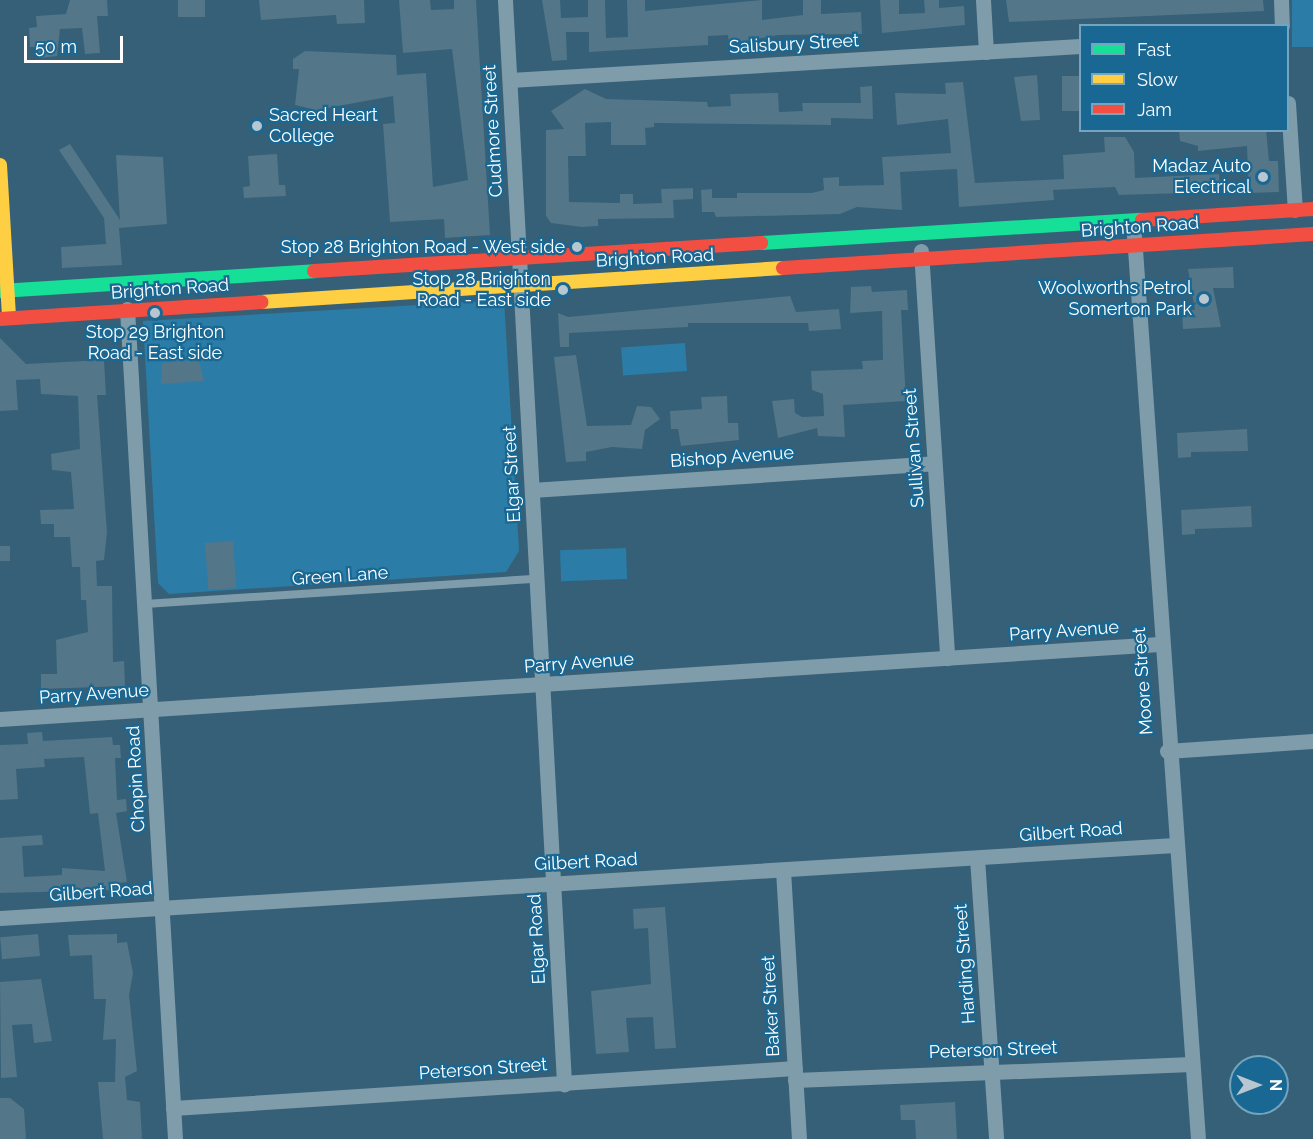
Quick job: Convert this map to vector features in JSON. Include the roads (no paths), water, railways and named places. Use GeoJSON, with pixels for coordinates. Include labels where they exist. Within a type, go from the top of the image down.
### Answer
{"type":"FeatureCollection","features":[{"type":"Feature","properties":{"kind":"main road"},"geometry":{"type":"LineString","coordinates":[[0,165],[5,319]]}},
{"type":"Feature","properties":{"kind":"main road","name":"Brighton Road"},"geometry":{"type":"LineString","coordinates":[[4,290],[920,236],[1313,209]]}},
{"type":"Feature","properties":{"kind":"main road","name":"Brighton Road"},"geometry":{"type":"LineString","coordinates":[[5,319],[127,309],[922,261],[1313,234]]}},
{"type":"Feature","properties":{"kind":"street","name":"Cudmore Street"},"geometry":{"type":"LineString","coordinates":[[505,0],[520,260]]}},
{"type":"Feature","properties":{"kind":"street"},"geometry":{"type":"LineString","coordinates":[[983,0],[986,52]]}},
{"type":"Feature","properties":{"kind":"street"},"geometry":{"type":"LineString","coordinates":[[1281,0],[1282,24]]}},
{"type":"Feature","properties":{"kind":"street","name":"Salisbury Street"},"geometry":{"type":"LineString","coordinates":[[510,80],[1079,46]]}},
{"type":"Feature","properties":{"kind":"street"},"geometry":{"type":"LineString","coordinates":[[1289,130],[1295,210]]}},
{"type":"Feature","properties":{"kind":"street","name":"Moore Street"},"geometry":{"type":"LineString","coordinates":[[1133,221],[1167,751],[1198,1139]]}},
{"type":"Feature","properties":{"kind":"street","name":"Sullivan Street"},"geometry":{"type":"LineString","coordinates":[[920,236],[946,658]]}},
{"type":"Feature","properties":{"kind":"street","name":"Elgar Street"},"geometry":{"type":"LineString","coordinates":[[520,260],[541,685]]}},
{"type":"Feature","properties":{"kind":"street","name":"Chopin Road"},"geometry":{"type":"LineString","coordinates":[[127,309],[152,710],[175,1139]]}},
{"type":"Feature","properties":{"kind":"street","name":"Bishop Avenue"},"geometry":{"type":"LineString","coordinates":[[532,490],[934,463]]}},
{"type":"Feature","properties":{"kind":"street","name":"Parry Avenue"},"geometry":{"type":"LineString","coordinates":[[0,719],[1160,644]]}},
{"type":"Feature","properties":{"kind":"street","name":"Elgar Road"},"geometry":{"type":"LineString","coordinates":[[541,685],[564,1084]]}},
{"type":"Feature","properties":{"kind":"street"},"geometry":{"type":"LineString","coordinates":[[1167,751],[1313,741]]}},
{"type":"Feature","properties":{"kind":"street","name":"Gilbert Road"},"geometry":{"type":"LineString","coordinates":[[0,918],[1174,845]]}},
{"type":"Feature","properties":{"kind":"street","name":"Harding Street"},"geometry":{"type":"LineString","coordinates":[[978,858],[996,1139]]}},
{"type":"Feature","properties":{"kind":"street","name":"Baker Street"},"geometry":{"type":"LineString","coordinates":[[783,870],[799,1139]]}},
{"type":"Feature","properties":{"kind":"street","name":"Peterson Street"},"geometry":{"type":"LineString","coordinates":[[173,1108],[564,1084],[795,1074],[1192,1064]]}},
{"type":"Feature","properties":{"kind":"lane","name":"Green Lane"},"geometry":{"type":"LineString","coordinates":[[145,604],[536,579]]}},
{"type":"Feature","properties":{"kind":"place","name":"Sacred Heart College"},"geometry":{"type":"Point","coordinates":[257,126]}},
{"type":"Feature","properties":{"kind":"place","name":"Madaz Auto Electrical"},"geometry":{"type":"Point","coordinates":[1263,177]}},
{"type":"Feature","properties":{"kind":"place","name":"Stop 28 Brighton Road - West side"},"geometry":{"type":"Point","coordinates":[577,247]}},
{"type":"Feature","properties":{"kind":"place","name":"Stop 28 Brighton Road - East side"},"geometry":{"type":"Point","coordinates":[563,290]}},
{"type":"Feature","properties":{"kind":"place","name":"Woolworths Petrol Somerton Park"},"geometry":{"type":"Point","coordinates":[1204,299]}},
{"type":"Feature","properties":{"kind":"place","name":"Stop 29 Brighton Road - East side"},"geometry":{"type":"Point","coordinates":[155,313]}}]}
